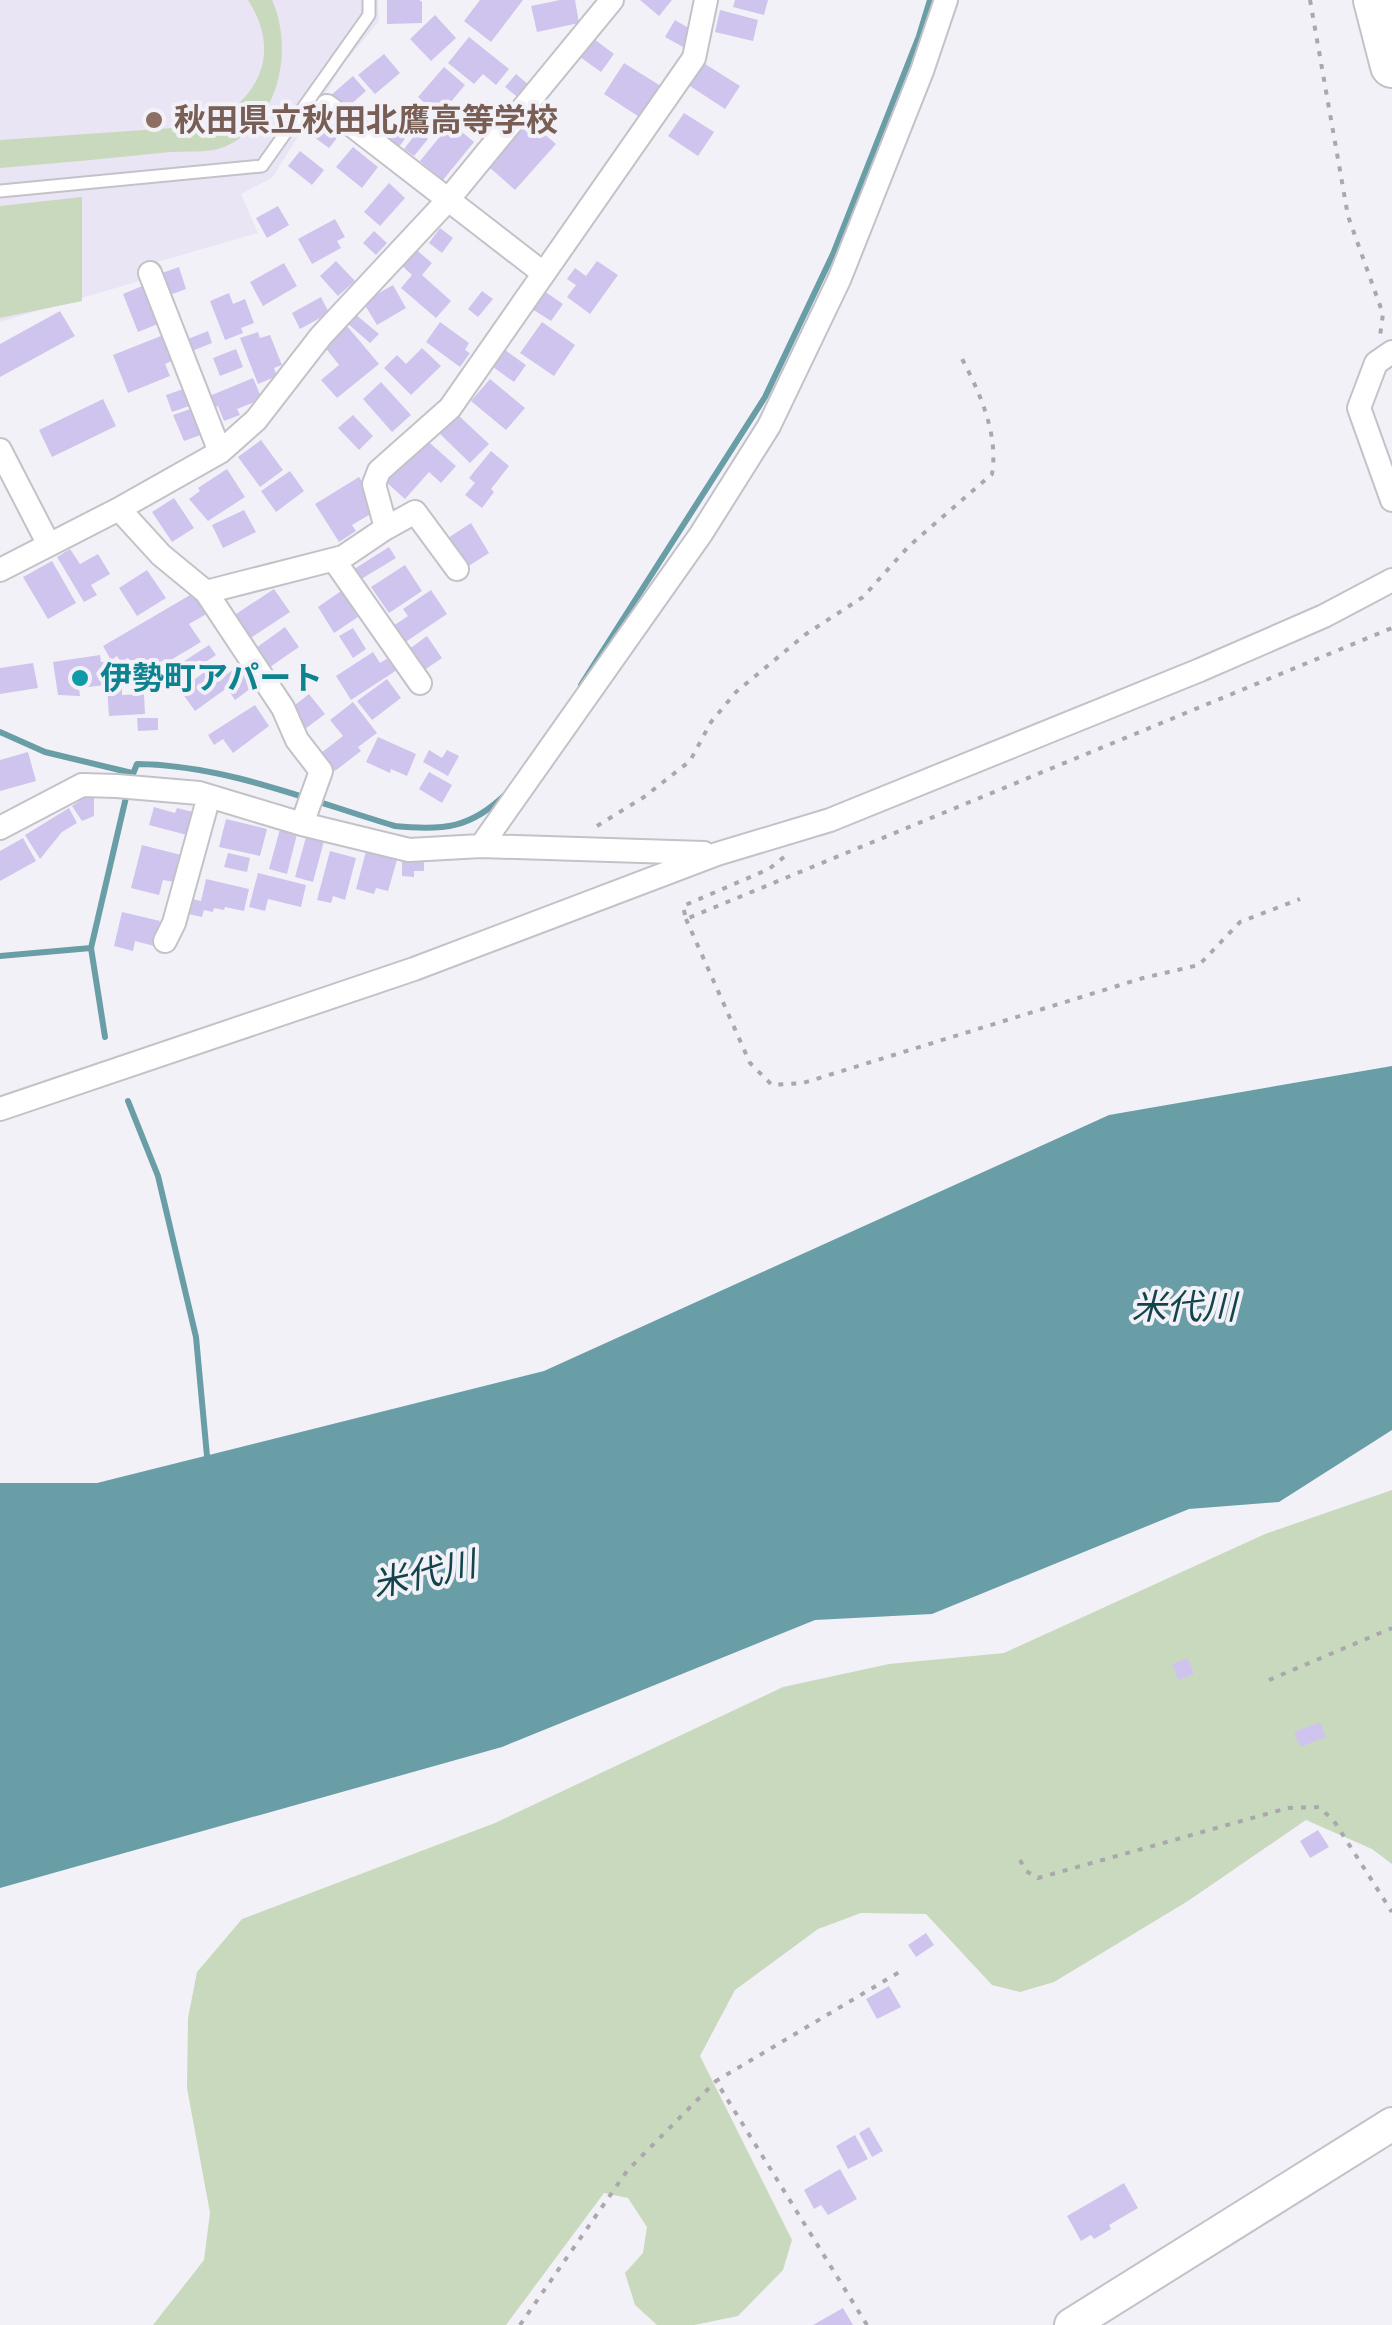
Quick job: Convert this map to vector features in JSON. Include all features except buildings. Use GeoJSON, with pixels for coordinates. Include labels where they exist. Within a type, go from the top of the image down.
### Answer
{"type":"FeatureCollection","features":[{"type":"Feature","properties":{"kind":"highway"},"geometry":{"type":"LineString","coordinates":[[1375,0],[1392,66]]}},
{"type":"Feature","properties":{"kind":"street"},"geometry":{"type":"LineString","coordinates":[[0,570],[220,452],[256,420],[320,336],[447,201],[612,0]]}},
{"type":"Feature","properties":{"kind":"street"},"geometry":{"type":"LineString","coordinates":[[386,528],[374,484],[378,471],[450,408],[694,58],[706,0]]}},
{"type":"Feature","properties":{"kind":"street"},"geometry":{"type":"LineString","coordinates":[[481,846],[669,581],[770,426],[839,280],[946,0]]}},
{"type":"Feature","properties":{"kind":"street"},"geometry":{"type":"LineString","coordinates":[[326,106],[543,273]]}},
{"type":"Feature","properties":{"kind":"street"},"geometry":{"type":"LineString","coordinates":[[150,273],[220,452]]}},
{"type":"Feature","properties":{"kind":"street"},"geometry":{"type":"LineString","coordinates":[[1384,358],[1359,408],[1392,500]]}},
{"type":"Feature","properties":{"kind":"street"},"geometry":{"type":"LineString","coordinates":[[0,450],[49,546]]}},
{"type":"Feature","properties":{"kind":"street"},"geometry":{"type":"LineString","coordinates":[[119,509],[161,555],[206,592],[283,708],[297,740],[320,771],[305,817]]}},
{"type":"Feature","properties":{"kind":"street"},"geometry":{"type":"LineString","coordinates":[[206,592],[343,558],[415,512],[458,569]]}},
{"type":"Feature","properties":{"kind":"street"},"geometry":{"type":"LineString","coordinates":[[334,560],[420,683]]}},
{"type":"Feature","properties":{"kind":"street"},"geometry":{"type":"LineString","coordinates":[[0,1110],[414,969],[717,854],[830,820],[1324,616],[1392,580]]}},
{"type":"Feature","properties":{"kind":"street"},"geometry":{"type":"LineString","coordinates":[[0,828],[82,785],[208,796],[305,817],[409,850],[481,846],[717,854]]}},
{"type":"Feature","properties":{"kind":"street"},"geometry":{"type":"LineString","coordinates":[[165,941],[174,923],[208,796]]}},
{"type":"Feature","properties":{"kind":"street"},"geometry":{"type":"LineString","coordinates":[[1070,2325],[1392,2124]]}},
{"type":"Feature","properties":{"kind":"lane"},"geometry":{"type":"LineString","coordinates":[[0,191],[262,166],[369,15],[369,0]]}},
{"type":"Feature","properties":{"kind":"path"},"geometry":{"type":"LineString","coordinates":[[1310,0],[1348,216],[1383,314],[1384,358]]}},
{"type":"Feature","properties":{"kind":"path"},"geometry":{"type":"LineString","coordinates":[[547,849],[616,815],[690,761],[710,722],[736,692],[806,634],[863,598],[908,547],[992,474],[995,456],[982,397],[959,353]]}},
{"type":"Feature","properties":{"kind":"path"},"geometry":{"type":"LineString","coordinates":[[686,919],[1392,628]]}},
{"type":"Feature","properties":{"kind":"path"},"geometry":{"type":"LineString","coordinates":[[784,857],[769,869],[682,906],[750,1063],[772,1085],[803,1083],[1199,964],[1240,922],[1300,899]]}},
{"type":"Feature","properties":{"kind":"path"},"geometry":{"type":"LineString","coordinates":[[1269,1680],[1392,1628]]}},
{"type":"Feature","properties":{"kind":"path"},"geometry":{"type":"LineString","coordinates":[[1020,1860],[1026,1871],[1038,1878],[1288,1808],[1318,1807],[1334,1821],[1392,1912]]}},
{"type":"Feature","properties":{"kind":"path"},"geometry":{"type":"LineString","coordinates":[[520,2325],[627,2171],[716,2081],[902,1971]]}},
{"type":"Feature","properties":{"kind":"path"},"geometry":{"type":"LineString","coordinates":[[716,2081],[867,2325]]}},
{"type":"Feature","properties":{"kind":"shaded area","name":"秋田県立秋田北鷹高等学校"},"geometry":{"type":"Polygon","coordinates":[[[0,0],[378,0],[379,21],[345,62],[272,178],[241,194],[258,233],[140,267],[143,280],[0,322],[0,0]]]}},
{"type":"Feature","properties":{"kind":"green space"},"geometry":{"type":"Polygon","coordinates":[[[248,0],[272,0],[282,40],[277,83],[270,103],[243,136],[212,150],[0,168],[0,140],[202,126],[221,116],[250,90],[264,58],[258,20],[248,0]]]}},
{"type":"Feature","properties":{"kind":"green space"},"geometry":{"type":"Polygon","coordinates":[[[82,197],[82,301],[0,318],[0,206],[82,197]]]}},
{"type":"Feature","properties":{"kind":"green space"},"geometry":{"type":"Polygon","coordinates":[[[1392,1490],[1392,1864],[1372,1849],[1306,1820],[1188,1901],[1054,1982],[1020,1992],[992,1985],[926,1914],[861,1913],[818,1929],[735,1990],[700,2056],[792,2240],[783,2270],[738,2316],[694,2325],[657,2325],[635,2305],[625,2273],[643,2253],[647,2227],[628,2198],[604,2193],[506,2325],[153,2325],[204,2260],[210,2213],[187,2088],[188,2018],[197,1972],[242,1919],[495,1823],[783,1687],[889,1664],[1004,1653],[1265,1534],[1392,1490]]]}},
{"type":"Feature","properties":{"kind":"water","name":"米代川"},"geometry":{"type":"Polygon","coordinates":[[[1392,1066],[1392,1430],[1279,1502],[1189,1509],[932,1614],[815,1620],[502,1747],[0,1888],[0,1483],[97,1483],[544,1371],[1109,1115],[1392,1066]]]}},
{"type":"Feature","properties":{"kind":"waterway"},"geometry":{"type":"LineString","coordinates":[[581,685],[765,397],[833,254],[930,0]]}},
{"type":"Feature","properties":{"kind":"waterway"},"geometry":{"type":"LineString","coordinates":[[0,732],[45,752],[132,773]]}},
{"type":"Feature","properties":{"kind":"waterway"},"geometry":{"type":"LineString","coordinates":[[130,781],[137,764],[203,771],[268,786],[395,826],[412,827],[456,825],[481,814],[506,794]]}},
{"type":"Feature","properties":{"kind":"waterway"},"geometry":{"type":"LineString","coordinates":[[105,1037],[91,948],[127,793]]}},
{"type":"Feature","properties":{"kind":"waterway"},"geometry":{"type":"LineString","coordinates":[[0,956],[91,948]]}},
{"type":"Feature","properties":{"kind":"waterway"},"geometry":{"type":"LineString","coordinates":[[128,1101],[158,1176],[196,1337],[207,1456]]}},
{"type":"Feature","properties":{"kind":"place","name":"秋田県立秋田北鷹高等学校"},"geometry":{"type":"Point","coordinates":[154,120]}},
{"type":"Feature","properties":{"kind":"place","name":"伊勢町アパート"},"geometry":{"type":"Point","coordinates":[80,678]}}]}
